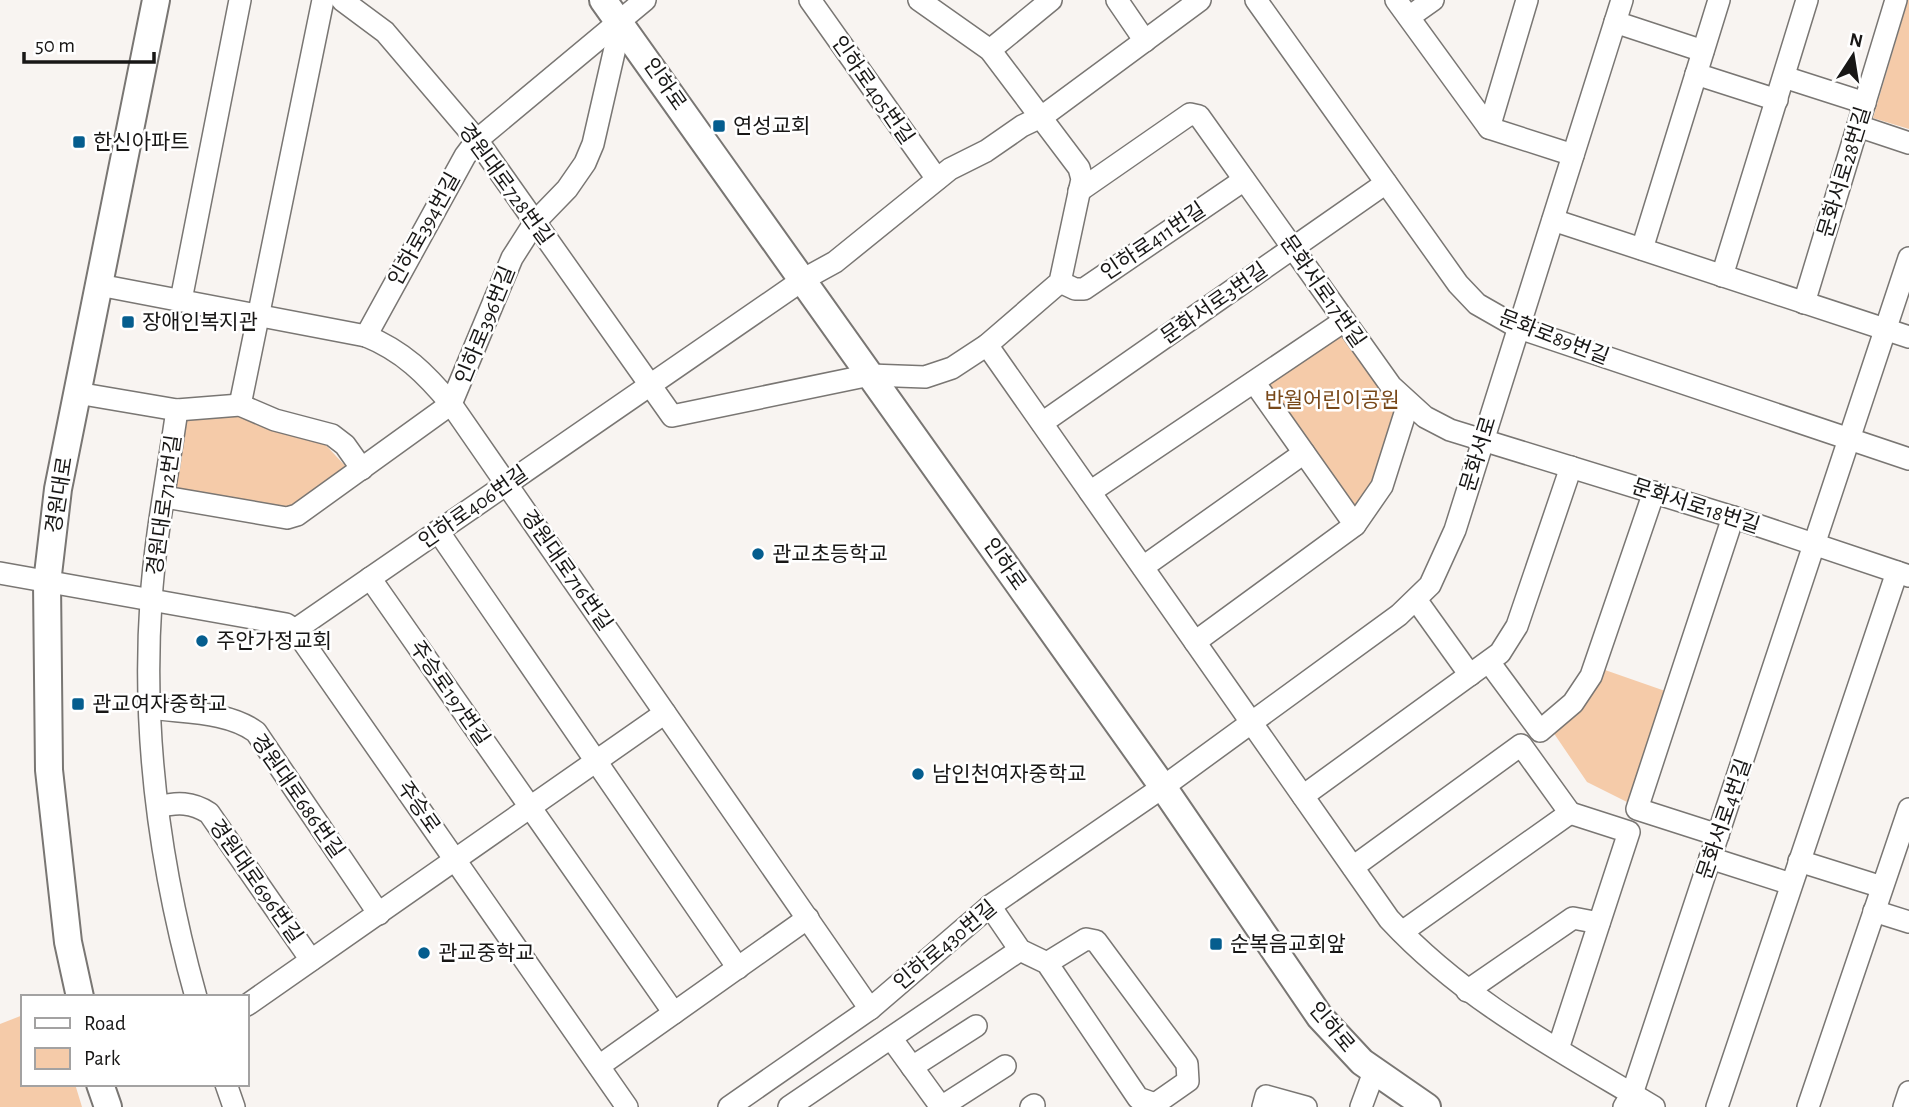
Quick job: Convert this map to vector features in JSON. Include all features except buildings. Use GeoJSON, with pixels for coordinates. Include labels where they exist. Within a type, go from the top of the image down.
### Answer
{"type":"FeatureCollection","features":[{"type":"Feature","properties":{"kind":"main road","name":"경원대로"},"geometry":{"type":"LineString","coordinates":[[80,995],[68,942],[49,770],[47,583],[58,489],[156,0]]}},
{"type":"Feature","properties":{"kind":"main road","name":"인하로"},"geometry":{"type":"LineString","coordinates":[[603,0],[1163,787],[1320,1017],[1374,1072],[1427,1107]]}},
{"type":"Feature","properties":{"kind":"main road"},"geometry":{"type":"LineString","coordinates":[[101,1086],[108,1107]]}},
{"type":"Feature","properties":{"kind":"street"},"geometry":{"type":"LineString","coordinates":[[181,300],[240,0]]}},
{"type":"Feature","properties":{"kind":"street"},"geometry":{"type":"LineString","coordinates":[[240,405],[323,0]]}},
{"type":"Feature","properties":{"kind":"street","name":"경원대로728번길"},"geometry":{"type":"LineString","coordinates":[[342,0],[385,32],[477,140],[651,385]]}},
{"type":"Feature","properties":{"kind":"street","name":"인하로394번길"},"geometry":{"type":"LineString","coordinates":[[366,336],[464,156],[477,140],[645,0]]}},
{"type":"Feature","properties":{"kind":"street","name":"인하로405번길"},"geometry":{"type":"LineString","coordinates":[[810,0],[937,179]]}},
{"type":"Feature","properties":{"kind":"street","name":"인하로411번길"},"geometry":{"type":"LineString","coordinates":[[919,0],[990,50],[1043,116],[1079,168],[1082,179],[1060,282],[1075,289],[1084,289],[1244,180]]}},
{"type":"Feature","properties":{"kind":"street"},"geometry":{"type":"LineString","coordinates":[[990,50],[1051,0]]}},
{"type":"Feature","properties":{"kind":"street"},"geometry":{"type":"LineString","coordinates":[[1117,0],[1145,41]]}},
{"type":"Feature","properties":{"kind":"street"},"geometry":{"type":"LineString","coordinates":[[804,279],[835,262],[950,169],[986,151],[1022,126],[1043,116],[1200,0]]}},
{"type":"Feature","properties":{"kind":"street","name":"문화로89번길"},"geometry":{"type":"LineString","coordinates":[[1256,0],[1458,284],[1477,304],[1519,328],[1909,459]]}},
{"type":"Feature","properties":{"kind":"street"},"geometry":{"type":"LineString","coordinates":[[1433,0],[1402,8],[1489,128],[1573,155]]}},
{"type":"Feature","properties":{"kind":"street"},"geometry":{"type":"LineString","coordinates":[[1489,128],[1527,0]]}},
{"type":"Feature","properties":{"kind":"street","name":"문화서로"},"geometry":{"type":"LineString","coordinates":[[1163,787],[1417,601],[1430,585],[1455,530],[1622,0]]}},
{"type":"Feature","properties":{"kind":"street"},"geometry":{"type":"LineString","coordinates":[[1642,249],[1719,0]]}},
{"type":"Feature","properties":{"kind":"street"},"geometry":{"type":"LineString","coordinates":[[1722,276],[1807,0]]}},
{"type":"Feature","properties":{"kind":"street","name":"문화서로28번길"},"geometry":{"type":"LineString","coordinates":[[1804,303],[1895,0]]}},
{"type":"Feature","properties":{"kind":"street","name":"인하로396번길"},"geometry":{"type":"LineString","coordinates":[[451,404],[512,258],[535,222],[568,189],[585,163],[596,132],[621,22]]}},
{"type":"Feature","properties":{"kind":"street"},"geometry":{"type":"LineString","coordinates":[[1615,22],[1703,51]]}},
{"type":"Feature","properties":{"kind":"street"},"geometry":{"type":"LineString","coordinates":[[1696,74],[1776,100]]}},
{"type":"Feature","properties":{"kind":"street"},"geometry":{"type":"LineString","coordinates":[[1784,77],[1864,103]]}},
{"type":"Feature","properties":{"kind":"street","name":"문화서로17번길"},"geometry":{"type":"LineString","coordinates":[[1079,191],[1190,114],[1199,116],[1391,386],[1408,404],[1450,430],[1482,440]]}},
{"type":"Feature","properties":{"kind":"street"},"geometry":{"type":"LineString","coordinates":[[1858,126],[1909,143]]}},
{"type":"Feature","properties":{"kind":"street","name":"문화서로3번길"},"geometry":{"type":"LineString","coordinates":[[1042,423],[1386,183]]}},
{"type":"Feature","properties":{"kind":"street"},"geometry":{"type":"LineString","coordinates":[[1553,220],[1909,337]]}},
{"type":"Feature","properties":{"kind":"street"},"geometry":{"type":"LineString","coordinates":[[1886,330],[1909,258]]}},
{"type":"Feature","properties":{"kind":"street","name":"인하로406번길"},"geometry":{"type":"LineString","coordinates":[[295,630],[804,279]]}},
{"type":"Feature","properties":{"kind":"street"},"geometry":{"type":"LineString","coordinates":[[651,385],[672,416],[870,375],[925,377],[953,368],[987,345],[1060,282]]}},
{"type":"Feature","properties":{"kind":"street","name":"경원대로716번길"},"geometry":{"type":"LineString","coordinates":[[99,285],[366,336],[390,345],[408,358],[451,404],[870,1009]]}},
{"type":"Feature","properties":{"kind":"street"},"geometry":{"type":"LineString","coordinates":[[1090,492],[1344,321]]}},
{"type":"Feature","properties":{"kind":"street","name":"문화서로4번길"},"geometry":{"type":"LineString","coordinates":[[1628,1100],[1886,330]]}},
{"type":"Feature","properties":{"kind":"street"},"geometry":{"type":"LineString","coordinates":[[987,345],[1353,867],[1402,932],[1445,975],[1467,991],[1558,1049],[1628,1100],[1654,1107]]}},
{"type":"Feature","properties":{"kind":"street"},"geometry":{"type":"LineString","coordinates":[[1254,382],[1355,526]]}},
{"type":"Feature","properties":{"kind":"street","name":"경원대로712번길"},"geometry":{"type":"LineString","coordinates":[[77,393],[177,410],[240,405],[275,420],[332,435],[345,445],[362,469]]}},
{"type":"Feature","properties":{"kind":"street"},"geometry":{"type":"LineString","coordinates":[[165,497],[287,518],[297,515],[451,404]]}},
{"type":"Feature","properties":{"kind":"street"},"geometry":{"type":"LineString","coordinates":[[1195,642],[1355,526],[1382,486],[1408,404]]}},
{"type":"Feature","properties":{"kind":"street","name":"경원대로712번길"},"geometry":{"type":"LineString","coordinates":[[151,601],[177,410]]}},
{"type":"Feature","properties":{"kind":"street","name":"문화서로18번길"},"geometry":{"type":"LineString","coordinates":[[1482,440],[1733,517],[1903,574]]}},
{"type":"Feature","properties":{"kind":"street"},"geometry":{"type":"LineString","coordinates":[[1143,567],[1304,453]]}},
{"type":"Feature","properties":{"kind":"street"},"geometry":{"type":"LineString","coordinates":[[1303,796],[1500,653],[1517,626],[1571,467]]}},
{"type":"Feature","properties":{"kind":"street"},"geometry":{"type":"LineString","coordinates":[[1489,662],[1540,731],[1573,703],[1591,676],[1654,492]]}},
{"type":"Feature","properties":{"kind":"street"},"geometry":{"type":"LineString","coordinates":[[1718,835],[1637,808],[1733,517]]}},
{"type":"Feature","properties":{"kind":"street"},"geometry":{"type":"LineString","coordinates":[[438,531],[737,968]]}},
{"type":"Feature","properties":{"kind":"street"},"geometry":{"type":"LineString","coordinates":[[0,573],[286,624],[295,630]]}},
{"type":"Feature","properties":{"kind":"street"},"geometry":{"type":"LineString","coordinates":[[1717,1107],[1799,861],[1903,574]]}},
{"type":"Feature","properties":{"kind":"street","name":"주승로197번길"},"geometry":{"type":"LineString","coordinates":[[370,578],[674,1013]]}},
{"type":"Feature","properties":{"kind":"street"},"geometry":{"type":"LineString","coordinates":[[151,601],[150,708],[158,807],[177,930],[195,995]]}},
{"type":"Feature","properties":{"kind":"street"},"geometry":{"type":"LineString","coordinates":[[1417,601],[1471,676]]}},
{"type":"Feature","properties":{"kind":"street","name":"주승로"},"geometry":{"type":"LineString","coordinates":[[295,630],[627,1107]]}},
{"type":"Feature","properties":{"kind":"street","name":"경원대로686번길"},"geometry":{"type":"LineString","coordinates":[[150,708],[227,718],[245,724],[256,732],[379,914]]}},
{"type":"Feature","properties":{"kind":"street"},"geometry":{"type":"LineString","coordinates":[[248,1004],[457,861],[665,713]]}},
{"type":"Feature","properties":{"kind":"street"},"geometry":{"type":"LineString","coordinates":[[1353,867],[1521,745],[1570,813],[1629,832],[1558,1049]]}},
{"type":"Feature","properties":{"kind":"street","name":"인하로430번길"},"geometry":{"type":"LineString","coordinates":[[729,1107],[870,1009],[990,906],[1163,787]]}},
{"type":"Feature","properties":{"kind":"street","name":"경원대로696번길"},"geometry":{"type":"LineString","coordinates":[[158,807],[173,803],[195,804],[209,813],[311,960]]}},
{"type":"Feature","properties":{"kind":"street"},"geometry":{"type":"LineString","coordinates":[[1808,1107],[1909,809]]}},
{"type":"Feature","properties":{"kind":"street"},"geometry":{"type":"LineString","coordinates":[[1402,932],[1570,813]]}},
{"type":"Feature","properties":{"kind":"street"},"geometry":{"type":"LineString","coordinates":[[1710,858],[1791,884]]}},
{"type":"Feature","properties":{"kind":"street"},"geometry":{"type":"LineString","coordinates":[[1799,861],[1882,887]]}},
{"type":"Feature","properties":{"kind":"street"},"geometry":{"type":"LineString","coordinates":[[990,906],[1020,950],[1047,963],[1138,1098],[1155,1104],[1188,1081],[1187,1064],[1096,941],[1086,939],[1047,963]]}},
{"type":"Feature","properties":{"kind":"street"},"geometry":{"type":"LineString","coordinates":[[1874,911],[1909,922]]}},
{"type":"Feature","properties":{"kind":"street"},"geometry":{"type":"LineString","coordinates":[[599,1066],[808,918]]}},
{"type":"Feature","properties":{"kind":"street"},"geometry":{"type":"LineString","coordinates":[[1467,991],[1573,918],[1599,923]]}},
{"type":"Feature","properties":{"kind":"street"},"geometry":{"type":"LineString","coordinates":[[789,1107],[1020,950]]}},
{"type":"Feature","properties":{"kind":"street"},"geometry":{"type":"LineString","coordinates":[[912,1067],[976,1026]]}},
{"type":"Feature","properties":{"kind":"street"},"geometry":{"type":"LineString","coordinates":[[891,1038],[941,1107],[1005,1066]]}},
{"type":"Feature","properties":{"kind":"street"},"geometry":{"type":"LineString","coordinates":[[1361,1107],[1374,1072]]}},
{"type":"Feature","properties":{"kind":"street"},"geometry":{"type":"LineString","coordinates":[[227,1086],[234,1107]]}},
{"type":"Feature","properties":{"kind":"street"},"geometry":{"type":"LineString","coordinates":[[1904,1107],[1909,1092]]}},
{"type":"Feature","properties":{"kind":"street"},"geometry":{"type":"LineString","coordinates":[[1263,1107],[1266,1096],[1306,1107]]}},
{"type":"Feature","properties":{"kind":"green space"},"geometry":{"type":"Polygon","coordinates":[[[1909,0],[1909,129],[1873,118],[1909,0]]]}},
{"type":"Feature","properties":{"kind":"green space","name":"반월어린이공원"},"geometry":{"type":"Polygon","coordinates":[[[1343,334],[1395,410],[1374,482],[1356,513],[1267,386],[1343,334]]]}},
{"type":"Feature","properties":{"kind":"green space"},"geometry":{"type":"Polygon","coordinates":[[[238,409],[321,440],[350,471],[286,512],[174,491],[185,419],[238,409]]]}},
{"type":"Feature","properties":{"kind":"green space"},"geometry":{"type":"Polygon","coordinates":[[[1605,670],[1668,692],[1629,803],[1587,782],[1553,732],[1589,700],[1605,670]]]}},
{"type":"Feature","properties":{"kind":"green space"},"geometry":{"type":"Polygon","coordinates":[[[21,1016],[21,1086],[76,1086],[82,1107],[0,1107],[0,1024],[21,1016]]]}},
{"type":"Feature","properties":{"kind":"place","name":"연성교회"},"geometry":{"type":"Point","coordinates":[719,126]}},
{"type":"Feature","properties":{"kind":"place","name":"한신아파트"},"geometry":{"type":"Point","coordinates":[79,142]}},
{"type":"Feature","properties":{"kind":"place","name":"장애인복지관"},"geometry":{"type":"Point","coordinates":[128,322]}},
{"type":"Feature","properties":{"kind":"place","name":"관교초등학교"},"geometry":{"type":"Point","coordinates":[758,554]}},
{"type":"Feature","properties":{"kind":"place","name":"주안가정교회"},"geometry":{"type":"Point","coordinates":[202,641]}},
{"type":"Feature","properties":{"kind":"place","name":"관교여자중학교"},"geometry":{"type":"Point","coordinates":[78,704]}},
{"type":"Feature","properties":{"kind":"place","name":"남인천여자중학교"},"geometry":{"type":"Point","coordinates":[918,774]}},
{"type":"Feature","properties":{"kind":"place","name":"순복음교회앞"},"geometry":{"type":"Point","coordinates":[1216,944]}},
{"type":"Feature","properties":{"kind":"place","name":"관교중학교"},"geometry":{"type":"Point","coordinates":[424,953]}}]}
